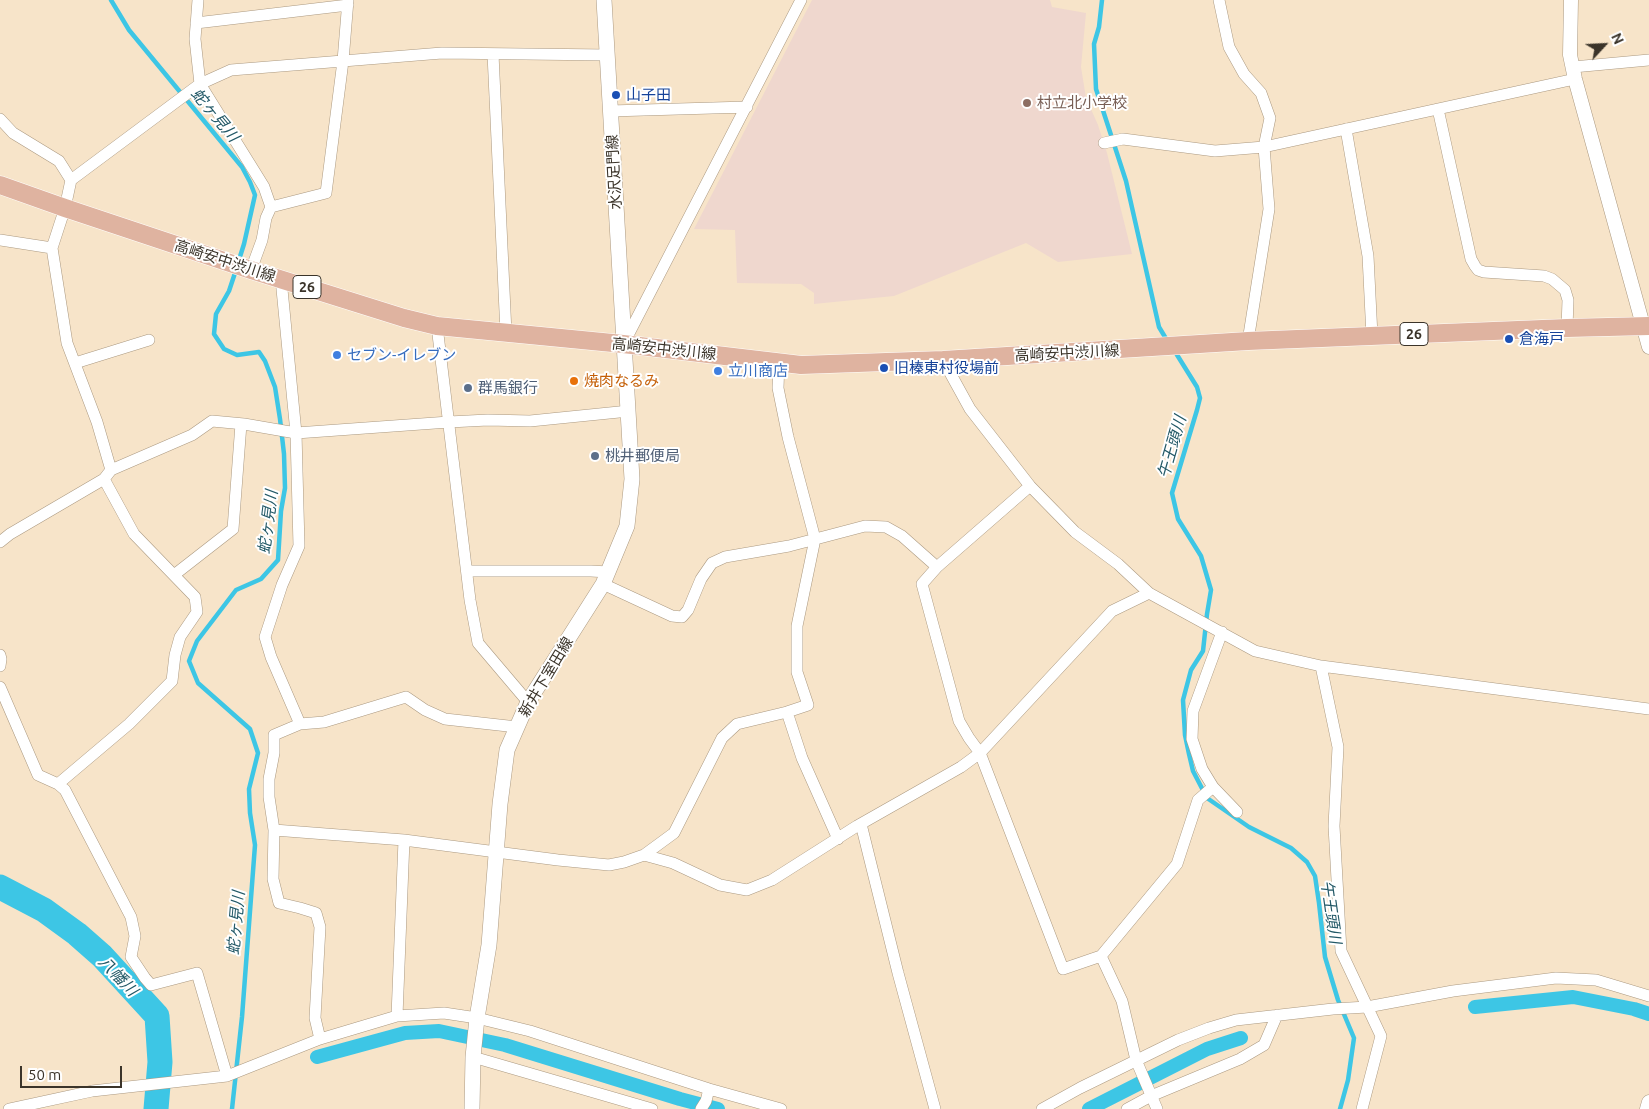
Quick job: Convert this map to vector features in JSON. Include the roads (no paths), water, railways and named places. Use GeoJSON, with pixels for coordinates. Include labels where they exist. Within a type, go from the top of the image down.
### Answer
{"type":"FeatureCollection","features":[{"type":"Feature","properties":{"kind":"main road","name":"水沢足門線"},"geometry":{"type":"LineString","coordinates":[[604,0],[624,344]]}},
{"type":"Feature","properties":{"kind":"main road","name":"高崎安中渋川線"},"geometry":{"type":"LineString","coordinates":[[0,185],[250,270],[404,318],[437,326],[624,344],[801,365],[943,360],[1372,336],[1567,328],[1646,327]]}},
{"type":"Feature","properties":{"kind":"main road","name":"新井下室田線"},"geometry":{"type":"LineString","coordinates":[[472,1109],[477,1018],[489,945],[500,804],[507,750],[528,702],[605,578],[627,526],[632,479],[624,344]]}},
{"type":"Feature","properties":{"kind":"street"},"geometry":{"type":"LineString","coordinates":[[198,0],[195,39],[200,84],[264,187],[271,207],[266,218],[262,240],[250,270]]}},
{"type":"Feature","properties":{"kind":"street"},"geometry":{"type":"LineString","coordinates":[[624,344],[801,0]]}},
{"type":"Feature","properties":{"kind":"street"},"geometry":{"type":"LineString","coordinates":[[1219,0],[1229,47],[1244,74],[1261,93],[1270,118],[1264,146],[1268,209],[1248,342]]}},
{"type":"Feature","properties":{"kind":"street"},"geometry":{"type":"LineString","coordinates":[[1571,0],[1570,55],[1574,73],[1646,327],[1649,347]]}},
{"type":"Feature","properties":{"kind":"street"},"geometry":{"type":"LineString","coordinates":[[196,23],[348,3],[344,61],[326,193],[271,207]]}},
{"type":"Feature","properties":{"kind":"street"},"geometry":{"type":"LineString","coordinates":[[58,784],[129,724],[172,681],[174,655],[180,637],[197,612],[195,597],[134,534],[108,474],[97,422],[67,343],[52,248],[65,208],[71,180],[200,84],[231,70],[442,54],[607,55]]}},
{"type":"Feature","properties":{"kind":"street"},"geometry":{"type":"LineString","coordinates":[[493,54],[506,333]]}},
{"type":"Feature","properties":{"kind":"street"},"geometry":{"type":"LineString","coordinates":[[1104,144],[1123,139],[1215,151],[1264,146],[1438,109],[1574,73],[1649,60]]}},
{"type":"Feature","properties":{"kind":"street"},"geometry":{"type":"LineString","coordinates":[[610,111],[747,107]]}},
{"type":"Feature","properties":{"kind":"street"},"geometry":{"type":"LineString","coordinates":[[1438,109],[1471,259],[1475,266],[1478,270],[1484,272],[1552,278],[1565,290],[1568,300],[1567,328]]}},
{"type":"Feature","properties":{"kind":"street"},"geometry":{"type":"LineString","coordinates":[[0,119],[13,133],[59,161],[71,180]]}},
{"type":"Feature","properties":{"kind":"street"},"geometry":{"type":"LineString","coordinates":[[1346,129],[1368,256],[1372,336]]}},
{"type":"Feature","properties":{"kind":"street"},"geometry":{"type":"LineString","coordinates":[[0,240],[52,248]]}},
{"type":"Feature","properties":{"kind":"street"},"geometry":{"type":"LineString","coordinates":[[281,279],[296,433],[299,546],[282,585],[265,637],[270,657],[300,724]]}},
{"type":"Feature","properties":{"kind":"street"},"geometry":{"type":"LineString","coordinates":[[437,326],[470,600],[478,643],[528,702]]}},
{"type":"Feature","properties":{"kind":"street"},"geometry":{"type":"LineString","coordinates":[[75,363],[149,340]]}},
{"type":"Feature","properties":{"kind":"street"},"geometry":{"type":"LineString","coordinates":[[943,360],[970,409],[1030,486],[1075,532],[1118,564],[1149,593],[1255,651],[1321,666],[1649,709]]}},
{"type":"Feature","properties":{"kind":"street"},"geometry":{"type":"LineString","coordinates":[[274,830],[404,840],[609,865],[644,855],[674,833],[722,738],[736,724],[808,706],[796,672],[797,626],[815,539],[778,388],[779,362]]}},
{"type":"Feature","properties":{"kind":"street"},"geometry":{"type":"LineString","coordinates":[[0,542],[108,474],[192,435],[212,421],[296,433],[488,420],[530,421],[629,411]]}},
{"type":"Feature","properties":{"kind":"street"},"geometry":{"type":"LineString","coordinates":[[174,575],[233,529],[240,424]]}},
{"type":"Feature","properties":{"kind":"street"},"geometry":{"type":"LineString","coordinates":[[1030,486],[937,567],[922,584],[958,721],[980,753],[1063,969],[1101,956],[1177,864],[1198,800],[1213,787]]}},
{"type":"Feature","properties":{"kind":"street"},"geometry":{"type":"LineString","coordinates":[[467,571],[591,571],[672,616],[682,617],[688,610],[701,579],[712,563],[725,557],[789,546],[865,526],[886,527],[902,536],[937,567]]}},
{"type":"Feature","properties":{"kind":"street"},"geometry":{"type":"LineString","coordinates":[[644,855],[673,863],[720,885],[746,890],[772,880],[861,824],[960,767],[980,753],[1011,722],[1112,611],[1149,593]]}},
{"type":"Feature","properties":{"kind":"street"},"geometry":{"type":"LineString","coordinates":[[1219,630],[1193,711],[1192,739],[1202,769],[1213,787],[1237,812]]}},
{"type":"Feature","properties":{"kind":"street"},"geometry":{"type":"LineString","coordinates":[[0,655],[2,660],[0,666]]}},
{"type":"Feature","properties":{"kind":"street"},"geometry":{"type":"LineString","coordinates":[[1321,666],[1338,747],[1334,826],[1341,951],[1381,1036],[1362,1109]]}},
{"type":"Feature","properties":{"kind":"street"},"geometry":{"type":"LineString","coordinates":[[0,687],[38,775],[58,784],[65,790],[131,917],[135,936],[131,957],[145,978],[151,985],[197,973],[227,1076]]}},
{"type":"Feature","properties":{"kind":"street"},"geometry":{"type":"LineString","coordinates":[[320,1039],[315,1018],[320,927],[316,913],[278,904],[273,879],[274,830],[269,797],[269,780],[274,753],[274,735],[300,724],[324,722],[406,697],[425,710],[445,719],[517,727]]}},
{"type":"Feature","properties":{"kind":"street"},"geometry":{"type":"LineString","coordinates":[[788,712],[802,758],[838,839]]}},
{"type":"Feature","properties":{"kind":"street"},"geometry":{"type":"LineString","coordinates":[[861,824],[934,1109]]}},
{"type":"Feature","properties":{"kind":"street"},"geometry":{"type":"LineString","coordinates":[[397,1016],[404,840]]}},
{"type":"Feature","properties":{"kind":"street"},"geometry":{"type":"LineString","coordinates":[[1101,956],[1122,1001],[1136,1060],[1157,1109]]}},
{"type":"Feature","properties":{"kind":"street"},"geometry":{"type":"LineString","coordinates":[[1042,1109],[1178,1040],[1236,1020],[1367,1007],[1453,991],[1556,978],[1596,980],[1649,996]]}},
{"type":"Feature","properties":{"kind":"street"},"geometry":{"type":"LineString","coordinates":[[9,1109],[92,1091],[227,1076],[320,1039],[397,1016],[444,1013],[477,1018],[530,1031],[709,1089],[781,1109]]}},
{"type":"Feature","properties":{"kind":"street"},"geometry":{"type":"LineString","coordinates":[[1127,1109],[1151,1096],[1240,1059],[1264,1045],[1277,1015]]}},
{"type":"Feature","properties":{"kind":"street"},"geometry":{"type":"LineString","coordinates":[[474,1057],[652,1109]]}},
{"type":"Feature","properties":{"kind":"street"},"geometry":{"type":"LineString","coordinates":[[701,1109],[706,1101],[709,1089]]}},
{"type":"Feature","properties":{"kind":"street"},"geometry":{"type":"LineString","coordinates":[[1647,1109],[1649,1102]]}},
{"type":"Feature","properties":{"kind":"waterway","name":"蛇ヶ見川"},"geometry":{"type":"LineString","coordinates":[[111,0],[129,30],[242,167],[250,182],[255,195],[238,263]]}},
{"type":"Feature","properties":{"kind":"waterway","name":"午王頭川"},"geometry":{"type":"LineString","coordinates":[[1102,0],[1099,27],[1094,44],[1096,89],[1126,181],[1159,327],[1168,342]]}},
{"type":"Feature","properties":{"kind":"waterway","name":"蛇ヶ見川"},"geometry":{"type":"LineString","coordinates":[[232,1109],[242,1017],[255,845],[250,813],[249,789],[258,753],[250,729],[198,683],[189,661],[197,641],[236,590],[261,579],[278,560],[281,511],[285,488],[284,454],[275,387],[265,361],[259,352],[237,355],[224,349],[214,334],[216,314],[229,291],[236,270]]}},
{"type":"Feature","properties":{"kind":"waterway","name":"午王頭川"},"geometry":{"type":"LineString","coordinates":[[1174,350],[1197,387],[1200,398],[1172,493],[1178,519],[1201,556],[1211,590],[1203,651],[1191,670],[1183,700],[1185,735],[1189,754],[1193,771],[1207,798],[1249,827],[1291,848],[1307,862],[1315,876],[1325,957],[1338,1000],[1354,1038],[1348,1080],[1340,1109]]}},
{"type":"Feature","properties":{"kind":"waterway","name":"八幡川"},"geometry":{"type":"LineString","coordinates":[[0,887],[44,910],[77,934],[102,956],[157,1016],[160,1062],[156,1109]]}},
{"type":"Feature","properties":{"kind":"waterway"},"geometry":{"type":"LineString","coordinates":[[1475,1007],[1573,997],[1634,1009],[1649,1014]]}},
{"type":"Feature","properties":{"kind":"waterway"},"geometry":{"type":"LineString","coordinates":[[317,1057],[405,1033],[439,1031],[505,1045],[718,1109]]}},
{"type":"Feature","properties":{"kind":"waterway"},"geometry":{"type":"LineString","coordinates":[[1089,1109],[1207,1049],[1241,1038]]}},
{"type":"Feature","properties":{"kind":"place","name":"山子田"},"geometry":{"type":"Point","coordinates":[616,95]}},
{"type":"Feature","properties":{"kind":"place","name":"村立北小学校"},"geometry":{"type":"Point","coordinates":[1027,103]}},
{"type":"Feature","properties":{"kind":"place","name":"倉海戸"},"geometry":{"type":"Point","coordinates":[1509,339]}},
{"type":"Feature","properties":{"kind":"place","name":"セブン-イレブン"},"geometry":{"type":"Point","coordinates":[337,355]}},
{"type":"Feature","properties":{"kind":"place","name":"旧榛東村役場前"},"geometry":{"type":"Point","coordinates":[884,368]}},
{"type":"Feature","properties":{"kind":"place","name":"立川商店"},"geometry":{"type":"Point","coordinates":[718,371]}},
{"type":"Feature","properties":{"kind":"place","name":"焼肉なるみ"},"geometry":{"type":"Point","coordinates":[574,381]}},
{"type":"Feature","properties":{"kind":"place","name":"群馬銀行"},"geometry":{"type":"Point","coordinates":[468,388]}},
{"type":"Feature","properties":{"kind":"place","name":"桃井郵便局"},"geometry":{"type":"Point","coordinates":[595,456]}}]}
